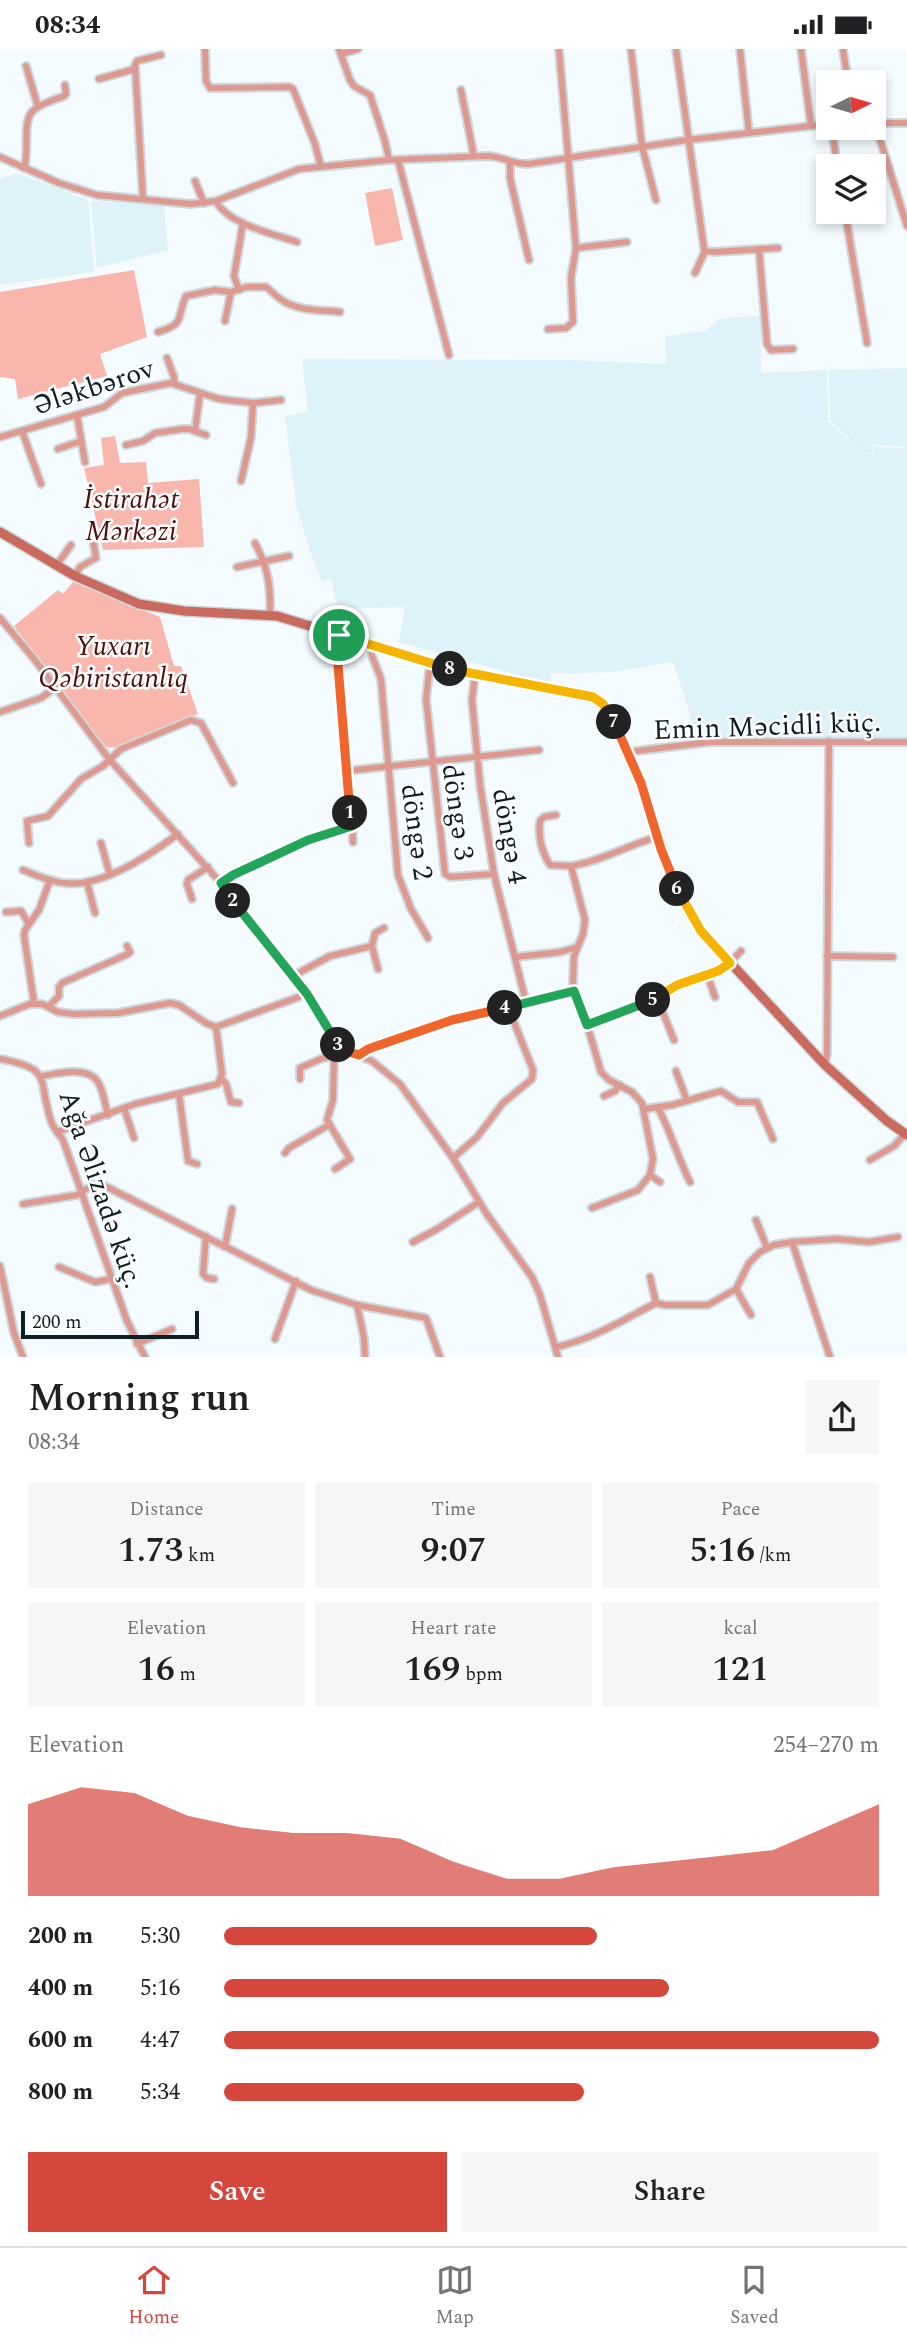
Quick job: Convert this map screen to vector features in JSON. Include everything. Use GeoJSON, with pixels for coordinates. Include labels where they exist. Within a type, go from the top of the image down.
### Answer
{"type":"FeatureCollection","features":[{"type":"Feature","properties":{"kind":"main road"},"geometry":{"type":"LineString","coordinates":[[0,532],[75,576],[125,600],[150,607],[206,613],[270,614],[430,664],[593,697],[607,709],[628,752],[641,783],[672,879],[696,924],[825,1065],[887,1121],[906,1134]]}},
{"type":"Feature","properties":{"kind":"street"},"geometry":{"type":"LineString","coordinates":[[205,49],[206,81],[210,88],[293,89],[315,144],[320,167]]}},
{"type":"Feature","properties":{"kind":"street"},"geometry":{"type":"LineString","coordinates":[[358,49],[340,52],[354,86],[370,95],[389,160]]}},
{"type":"Feature","properties":{"kind":"street"},"geometry":{"type":"LineString","coordinates":[[548,329],[566,328],[573,322],[571,278],[576,248],[559,49]]}},
{"type":"Feature","properties":{"kind":"street"},"geometry":{"type":"LineString","coordinates":[[631,49],[642,146],[656,201]]}},
{"type":"Feature","properties":{"kind":"street"},"geometry":{"type":"LineString","coordinates":[[676,49],[705,251],[695,273]]}},
{"type":"Feature","properties":{"kind":"street"},"geometry":{"type":"LineString","coordinates":[[740,49],[750,133]]}},
{"type":"Feature","properties":{"kind":"street"},"geometry":{"type":"LineString","coordinates":[[801,49],[811,126]]}},
{"type":"Feature","properties":{"kind":"street"},"geometry":{"type":"LineString","coordinates":[[843,49],[846,70]]}},
{"type":"Feature","properties":{"kind":"street"},"geometry":{"type":"LineString","coordinates":[[143,199],[135,69],[137,61],[161,55]]}},
{"type":"Feature","properties":{"kind":"street"},"geometry":{"type":"LineString","coordinates":[[26,67],[38,107]]}},
{"type":"Feature","properties":{"kind":"street"},"geometry":{"type":"LineString","coordinates":[[99,79],[135,69]]}},
{"type":"Feature","properties":{"kind":"street"},"geometry":{"type":"LineString","coordinates":[[24,168],[28,153],[28,117],[38,107],[64,96],[65,85]]}},
{"type":"Feature","properties":{"kind":"street"},"geometry":{"type":"LineString","coordinates":[[461,89],[474,156]]}},
{"type":"Feature","properties":{"kind":"street"},"geometry":{"type":"LineString","coordinates":[[886,123],[907,124]]}},
{"type":"Feature","properties":{"kind":"street"},"geometry":{"type":"LineString","coordinates":[[0,157],[76,190],[97,195],[204,203],[216,201],[292,171],[320,167],[474,156],[497,156],[510,162],[528,164],[687,139],[816,125]]}},
{"type":"Feature","properties":{"kind":"street"},"geometry":{"type":"LineString","coordinates":[[879,140],[907,226]]}},
{"type":"Feature","properties":{"kind":"street"},"geometry":{"type":"LineString","coordinates":[[398,160],[449,355]]}},
{"type":"Feature","properties":{"kind":"street"},"geometry":{"type":"LineString","coordinates":[[510,162],[510,178],[529,260]]}},
{"type":"Feature","properties":{"kind":"street"},"geometry":{"type":"LineString","coordinates":[[195,181],[204,203]]}},
{"type":"Feature","properties":{"kind":"street"},"geometry":{"type":"LineString","coordinates":[[216,201],[221,209],[243,223],[297,241]]}},
{"type":"Feature","properties":{"kind":"street"},"geometry":{"type":"LineString","coordinates":[[239,290],[233,275],[243,223]]}},
{"type":"Feature","properties":{"kind":"street"},"geometry":{"type":"LineString","coordinates":[[847,224],[867,343]]}},
{"type":"Feature","properties":{"kind":"street"},"geometry":{"type":"LineString","coordinates":[[576,248],[627,242]]}},
{"type":"Feature","properties":{"kind":"street"},"geometry":{"type":"LineString","coordinates":[[705,251],[778,247]]}},
{"type":"Feature","properties":{"kind":"street"},"geometry":{"type":"LineString","coordinates":[[759,249],[769,349],[793,349]]}},
{"type":"Feature","properties":{"kind":"street"},"geometry":{"type":"LineString","coordinates":[[158,333],[179,322],[186,296],[215,290],[231,292],[246,287],[266,287],[278,298],[293,305],[305,309],[340,312]]}},
{"type":"Feature","properties":{"kind":"street"},"geometry":{"type":"LineString","coordinates":[[225,321],[231,292]]}},
{"type":"Feature","properties":{"kind":"street"},"geometry":{"type":"LineString","coordinates":[[167,358],[174,383]]}},
{"type":"Feature","properties":{"kind":"street","name":"Ələkbərov"},"geometry":{"type":"LineString","coordinates":[[0,437],[104,408],[122,393],[174,383],[219,399],[253,403],[281,400]]}},
{"type":"Feature","properties":{"kind":"street"},"geometry":{"type":"LineString","coordinates":[[195,431],[200,393]]}},
{"type":"Feature","properties":{"kind":"street"},"geometry":{"type":"LineString","coordinates":[[241,481],[251,437],[253,403]]}},
{"type":"Feature","properties":{"kind":"street"},"geometry":{"type":"LineString","coordinates":[[77,415],[85,462]]}},
{"type":"Feature","properties":{"kind":"street"},"geometry":{"type":"LineString","coordinates":[[126,445],[143,441],[155,433],[189,429],[206,435]]}},
{"type":"Feature","properties":{"kind":"street"},"geometry":{"type":"LineString","coordinates":[[22,431],[41,484]]}},
{"type":"Feature","properties":{"kind":"street"},"geometry":{"type":"LineString","coordinates":[[58,449],[82,441]]}},
{"type":"Feature","properties":{"kind":"street"},"geometry":{"type":"LineString","coordinates":[[75,576],[80,567],[96,558],[92,534]]}},
{"type":"Feature","properties":{"kind":"street"},"geometry":{"type":"LineString","coordinates":[[255,543],[265,562],[270,582],[270,614]]}},
{"type":"Feature","properties":{"kind":"street"},"geometry":{"type":"LineString","coordinates":[[57,566],[71,545]]}},
{"type":"Feature","properties":{"kind":"street"},"geometry":{"type":"LineString","coordinates":[[237,567],[289,556]]}},
{"type":"Feature","properties":{"kind":"street"},"geometry":{"type":"LineString","coordinates":[[0,618],[56,687],[109,759],[221,883],[307,994],[333,1039],[341,1048],[372,1061],[400,1084],[453,1158],[479,1202],[537,1286],[558,1357]]}},
{"type":"Feature","properties":{"kind":"street"},"geometry":{"type":"LineString","coordinates":[[339,635],[337,653],[353,842]]}},
{"type":"Feature","properties":{"kind":"street","name":"döngə 2"},"geometry":{"type":"LineString","coordinates":[[371,645],[372,656],[381,679],[398,875],[411,909],[428,938]]}},
{"type":"Feature","properties":{"kind":"street","name":"döngə 3"},"geometry":{"type":"LineString","coordinates":[[430,664],[426,699],[444,874],[450,877],[494,874]]}},
{"type":"Feature","properties":{"kind":"street","name":"döngə 4"},"geometry":{"type":"LineString","coordinates":[[475,675],[472,700],[477,757],[494,874],[526,1002]]}},
{"type":"Feature","properties":{"kind":"street"},"geometry":{"type":"LineString","coordinates":[[0,712],[41,698],[56,687]]}},
{"type":"Feature","properties":{"kind":"street"},"geometry":{"type":"LineString","coordinates":[[29,843],[27,821],[48,817],[81,779],[103,766],[127,746],[191,720],[201,723],[233,783]]}},
{"type":"Feature","properties":{"kind":"street"},"geometry":{"type":"LineString","coordinates":[[825,1065],[828,1053],[829,741]]}},
{"type":"Feature","properties":{"kind":"street","name":"Emin Məcidli küç."},"geometry":{"type":"LineString","coordinates":[[628,752],[710,742],[907,742]]}},
{"type":"Feature","properties":{"kind":"street"},"geometry":{"type":"LineString","coordinates":[[346,771],[540,750]]}},
{"type":"Feature","properties":{"kind":"street"},"geometry":{"type":"LineString","coordinates":[[555,815],[544,817],[540,821],[539,839],[550,865],[586,864],[657,837]]}},
{"type":"Feature","properties":{"kind":"street"},"geometry":{"type":"LineString","coordinates":[[221,883],[308,840],[352,826]]}},
{"type":"Feature","properties":{"kind":"street"},"geometry":{"type":"LineString","coordinates":[[23,870],[68,884],[87,882],[110,875],[178,834]]}},
{"type":"Feature","properties":{"kind":"street"},"geometry":{"type":"LineString","coordinates":[[101,843],[110,875]]}},
{"type":"Feature","properties":{"kind":"street"},"geometry":{"type":"LineString","coordinates":[[571,866],[584,920],[573,968],[574,991],[600,1072],[632,1092],[645,1109],[653,1159],[650,1175],[638,1190],[592,1208]]}},
{"type":"Feature","properties":{"kind":"street"},"geometry":{"type":"LineString","coordinates":[[192,899],[188,880],[208,867]]}},
{"type":"Feature","properties":{"kind":"street"},"geometry":{"type":"LineString","coordinates":[[34,1003],[23,940],[25,930],[39,910],[50,880]]}},
{"type":"Feature","properties":{"kind":"street"},"geometry":{"type":"LineString","coordinates":[[87,882],[95,913]]}},
{"type":"Feature","properties":{"kind":"street"},"geometry":{"type":"LineString","coordinates":[[21,901],[21,911],[29,924]]}},
{"type":"Feature","properties":{"kind":"street"},"geometry":{"type":"LineString","coordinates":[[6,912],[21,911]]}},
{"type":"Feature","properties":{"kind":"street"},"geometry":{"type":"LineString","coordinates":[[378,969],[372,946],[375,933],[384,928]]}},
{"type":"Feature","properties":{"kind":"street"},"geometry":{"type":"LineString","coordinates":[[48,1007],[60,994],[62,983],[128,954],[128,946]]}},
{"type":"Feature","properties":{"kind":"street"},"geometry":{"type":"LineString","coordinates":[[293,977],[330,956],[372,946]]}},
{"type":"Feature","properties":{"kind":"street"},"geometry":{"type":"LineString","coordinates":[[516,957],[561,952],[577,947]]}},
{"type":"Feature","properties":{"kind":"street"},"geometry":{"type":"LineString","coordinates":[[587,1025],[631,1010],[677,985],[718,971],[741,951]]}},
{"type":"Feature","properties":{"kind":"street"},"geometry":{"type":"LineString","coordinates":[[827,957],[893,957]]}},
{"type":"Feature","properties":{"kind":"street"},"geometry":{"type":"LineString","coordinates":[[707,974],[715,997]]}},
{"type":"Feature","properties":{"kind":"street"},"geometry":{"type":"LineString","coordinates":[[359,1055],[368,1049],[452,1020],[574,991]]}},
{"type":"Feature","properties":{"kind":"street"},"geometry":{"type":"LineString","coordinates":[[0,1016],[34,1003],[65,1014],[104,1014],[175,1003],[216,1027],[307,994]]}},
{"type":"Feature","properties":{"kind":"street"},"geometry":{"type":"LineString","coordinates":[[657,998],[674,1040]]}},
{"type":"Feature","properties":{"kind":"street"},"geometry":{"type":"LineString","coordinates":[[453,1158],[477,1137],[503,1103],[532,1079],[533,1070],[508,1007]]}},
{"type":"Feature","properties":{"kind":"street"},"geometry":{"type":"LineString","coordinates":[[216,1027],[222,1079],[227,1086],[231,1102],[239,1103]]}},
{"type":"Feature","properties":{"kind":"street"},"geometry":{"type":"LineString","coordinates":[[335,1169],[350,1159],[327,1120],[333,1100],[335,1056],[341,1048]]}},
{"type":"Feature","properties":{"kind":"street"},"geometry":{"type":"LineString","coordinates":[[300,1079],[300,1068],[335,1056]]}},
{"type":"Feature","properties":{"kind":"street","name":"Ağa Əlizadə küç."},"geometry":{"type":"LineString","coordinates":[[0,1059],[29,1066],[41,1076],[51,1122],[63,1140],[112,1279],[137,1344],[145,1357]]}},
{"type":"Feature","properties":{"kind":"street"},"geometry":{"type":"LineString","coordinates":[[676,1071],[687,1101]]}},
{"type":"Feature","properties":{"kind":"street"},"geometry":{"type":"LineString","coordinates":[[41,1076],[76,1072],[91,1075],[100,1085],[108,1115]]}},
{"type":"Feature","properties":{"kind":"street"},"geometry":{"type":"LineString","coordinates":[[57,1132],[124,1108],[218,1084],[222,1079]]}},
{"type":"Feature","properties":{"kind":"street"},"geometry":{"type":"LineString","coordinates":[[604,1096],[615,1091],[620,1085]]}},
{"type":"Feature","properties":{"kind":"street"},"geometry":{"type":"LineString","coordinates":[[645,1109],[721,1091],[738,1102],[757,1102],[773,1139]]}},
{"type":"Feature","properties":{"kind":"street"},"geometry":{"type":"LineString","coordinates":[[179,1094],[188,1161],[197,1164]]}},
{"type":"Feature","properties":{"kind":"street"},"geometry":{"type":"LineString","coordinates":[[124,1108],[134,1139]]}},
{"type":"Feature","properties":{"kind":"street"},"geometry":{"type":"LineString","coordinates":[[658,1108],[671,1132],[682,1168],[690,1182]]}},
{"type":"Feature","properties":{"kind":"street"},"geometry":{"type":"LineString","coordinates":[[285,1153],[329,1125]]}},
{"type":"Feature","properties":{"kind":"street"},"geometry":{"type":"LineString","coordinates":[[870,1160],[894,1146],[906,1134]]}},
{"type":"Feature","properties":{"kind":"street"},"geometry":{"type":"LineString","coordinates":[[650,1175],[660,1182]]}},
{"type":"Feature","properties":{"kind":"street"},"geometry":{"type":"LineString","coordinates":[[23,1204],[72,1196],[93,1185],[105,1186],[320,1293],[357,1305],[426,1318],[440,1357]]}},
{"type":"Feature","properties":{"kind":"street"},"geometry":{"type":"LineString","coordinates":[[413,1242],[439,1229],[479,1202]]}},
{"type":"Feature","properties":{"kind":"street"},"geometry":{"type":"LineString","coordinates":[[225,1247],[232,1209]]}},
{"type":"Feature","properties":{"kind":"street"},"geometry":{"type":"LineString","coordinates":[[756,1220],[767,1248]]}},
{"type":"Feature","properties":{"kind":"street"},"geometry":{"type":"LineString","coordinates":[[206,1236],[203,1274],[214,1279]]}},
{"type":"Feature","properties":{"kind":"street"},"geometry":{"type":"LineString","coordinates":[[556,1347],[596,1335],[656,1303],[708,1305],[736,1289],[749,1263],[767,1248],[792,1242],[837,1239],[862,1243],[898,1237]]}},
{"type":"Feature","properties":{"kind":"street"},"geometry":{"type":"LineString","coordinates":[[792,1242],[830,1357]]}},
{"type":"Feature","properties":{"kind":"street"},"geometry":{"type":"LineString","coordinates":[[0,1266],[14,1333],[23,1357]]}},
{"type":"Feature","properties":{"kind":"street"},"geometry":{"type":"LineString","coordinates":[[60,1267],[95,1282],[112,1279]]}},
{"type":"Feature","properties":{"kind":"street"},"geometry":{"type":"LineString","coordinates":[[650,1277],[656,1303]]}},
{"type":"Feature","properties":{"kind":"street"},"geometry":{"type":"LineString","coordinates":[[275,1339],[296,1281]]}},
{"type":"Feature","properties":{"kind":"street"},"geometry":{"type":"LineString","coordinates":[[736,1289],[751,1315]]}},
{"type":"Feature","properties":{"kind":"street"},"geometry":{"type":"LineString","coordinates":[[357,1305],[365,1357]]}},
{"type":"Feature","properties":{"kind":"street"},"geometry":{"type":"LineString","coordinates":[[137,1344],[172,1329]]}},
{"type":"Feature","properties":{"kind":"shaded area"},"geometry":{"type":"Polygon","coordinates":[[[17,173],[88,200],[94,272],[0,285],[0,179],[17,173]]]}},
{"type":"Feature","properties":{"kind":"shaded area"},"geometry":{"type":"Polygon","coordinates":[[[91,201],[164,205],[168,250],[97,268],[91,201]]]}},
{"type":"Feature","properties":{"kind":"shaded area"},"geometry":{"type":"Polygon","coordinates":[[[761,316],[761,373],[827,370],[828,421],[865,454],[830,420],[829,370],[907,368],[907,447],[873,445],[872,453],[867,453],[873,454],[873,446],[907,449],[907,737],[690,737],[689,710],[673,662],[614,672],[551,674],[550,684],[399,642],[405,607],[338,609],[331,580],[322,581],[296,505],[285,416],[308,412],[302,359],[567,360],[666,364],[665,336],[705,331],[720,318],[761,316]]]}},
{"type":"Feature","properties":{"kind":"green space"},"geometry":{"type":"Polygon","coordinates":[[[392,188],[403,240],[375,246],[365,193],[392,188]]]}},
{"type":"Feature","properties":{"kind":"green space"},"geometry":{"type":"Polygon","coordinates":[[[134,270],[147,337],[100,354],[107,376],[18,399],[15,379],[0,377],[0,292],[134,270]]]}},
{"type":"Feature","properties":{"kind":"green space","name":"İstirahət Mərkəzi"},"geometry":{"type":"Polygon","coordinates":[[[115,436],[120,463],[146,462],[148,483],[199,479],[204,547],[103,550],[84,468],[104,465],[101,438],[115,436]]]}},
{"type":"Feature","properties":{"kind":"green space","name":"Yuxarı Qəbiristanlıq"},"geometry":{"type":"Polygon","coordinates":[[[73,582],[160,617],[174,666],[181,666],[198,714],[117,748],[105,747],[14,626],[58,590],[63,594],[73,582]]]}},
{"type":"Feature","properties":{"kind":"route"},"geometry":{"type":"LineString","coordinates":[[339,635],[451,669],[593,697],[603,704],[637,772],[666,865],[678,893],[701,931],[730,963],[718,971],[677,985],[631,1010],[587,1025],[574,991],[452,1020],[368,1049],[359,1055],[341,1048],[307,994],[221,883],[244,869],[308,840],[352,826],[337,653],[339,635]]}}]}
